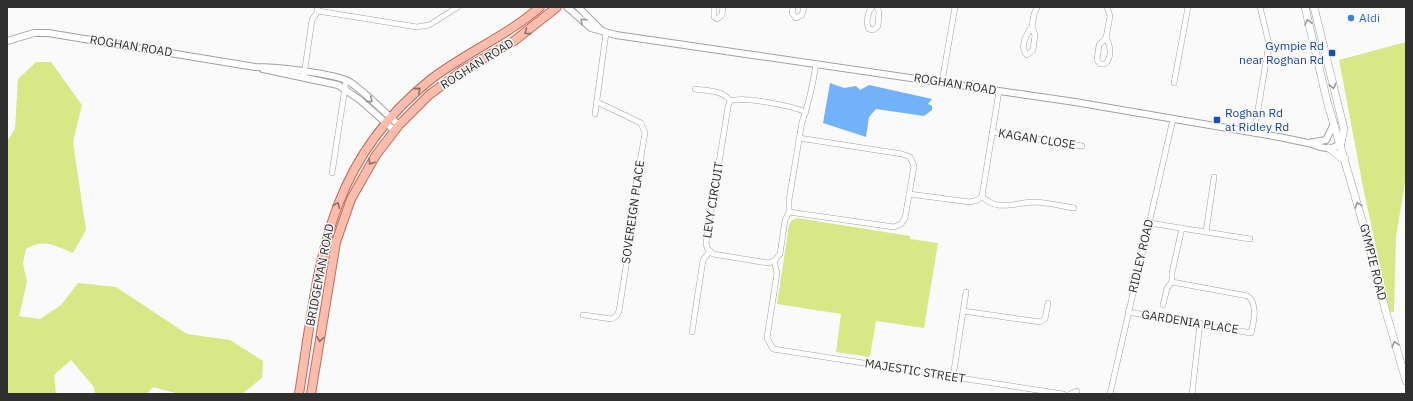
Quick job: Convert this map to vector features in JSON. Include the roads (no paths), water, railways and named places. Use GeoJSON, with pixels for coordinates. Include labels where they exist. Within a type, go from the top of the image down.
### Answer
{"type":"FeatureCollection","features":[{"type":"Feature","properties":{"kind":"main road","name":"ROGHAN ROAD"},"geometry":{"type":"LineString","coordinates":[[388,120],[412,96],[443,70],[512,29],[540,7]]}},
{"type":"Feature","properties":{"kind":"main road","name":"ROGHAN ROAD"},"geometry":{"type":"LineString","coordinates":[[396,128],[440,87],[464,70],[514,41],[557,7]]}},
{"type":"Feature","properties":{"kind":"main road","name":"GYMPIE ROAD"},"geometry":{"type":"LineString","coordinates":[[1305,7],[1327,101],[1368,236],[1395,346],[1406,381]]}},
{"type":"Feature","properties":{"kind":"main road","name":"GYMPIE ROAD"},"geometry":{"type":"LineString","coordinates":[[1314,7],[1344,128],[1341,143]]}},
{"type":"Feature","properties":{"kind":"main road","name":"BRIDGEMAN ROAD"},"geometry":{"type":"LineString","coordinates":[[299,394],[320,265],[331,222],[342,193],[357,164],[388,120]]}},
{"type":"Feature","properties":{"kind":"main road","name":"BRIDGEMAN ROAD"},"geometry":{"type":"LineString","coordinates":[[311,394],[331,264],[340,228],[364,175],[396,128]]}},
{"type":"Feature","properties":{"kind":"main road"},"geometry":{"type":"LineString","coordinates":[[1329,148],[1340,158],[1345,159]]}},
{"type":"Feature","properties":{"kind":"street"},"geometry":{"type":"LineString","coordinates":[[304,75],[312,20],[317,9],[417,27],[429,25],[458,7]]}},
{"type":"Feature","properties":{"kind":"street","name":"ROGHAN ROAD"},"geometry":{"type":"LineString","coordinates":[[567,7],[591,28],[604,31],[942,82],[1173,119],[1309,143],[1317,147],[1329,148]]}},
{"type":"Feature","properties":{"kind":"street"},"geometry":{"type":"LineString","coordinates":[[578,7],[604,31],[595,114]]}},
{"type":"Feature","properties":{"kind":"street"},"geometry":{"type":"LineString","coordinates":[[714,7],[714,17],[717,19],[722,15],[723,7]]}},
{"type":"Feature","properties":{"kind":"street"},"geometry":{"type":"LineString","coordinates":[[793,7],[792,13],[796,18],[802,15],[804,7]]}},
{"type":"Feature","properties":{"kind":"street"},"geometry":{"type":"LineString","coordinates":[[872,7],[869,11],[867,25],[869,29],[873,30],[878,26],[879,12],[877,7]]}},
{"type":"Feature","properties":{"kind":"street"},"geometry":{"type":"LineString","coordinates":[[942,82],[955,7]]}},
{"type":"Feature","properties":{"kind":"street"},"geometry":{"type":"LineString","coordinates":[[1032,27],[1026,34],[1023,48],[1027,56],[1033,50],[1035,35],[1032,27],[1034,14],[1037,7]]}},
{"type":"Feature","properties":{"kind":"street"},"geometry":{"type":"LineString","coordinates":[[1106,38],[1110,16],[1107,7]]}},
{"type":"Feature","properties":{"kind":"street"},"geometry":{"type":"LineString","coordinates":[[1174,83],[1188,7]]}},
{"type":"Feature","properties":{"kind":"street"},"geometry":{"type":"LineString","coordinates":[[1254,133],[1269,44],[1260,7]]}},
{"type":"Feature","properties":{"kind":"street","name":"ROGHAN ROAD"},"geometry":{"type":"LineString","coordinates":[[7,41],[34,32],[48,33],[346,81],[396,128]]}},
{"type":"Feature","properties":{"kind":"street"},"geometry":{"type":"LineString","coordinates":[[774,261],[780,254],[785,220],[789,212],[789,200],[799,138],[816,64]]}},
{"type":"Feature","properties":{"kind":"street","name":"ROGHAN ROAD"},"geometry":{"type":"LineString","coordinates":[[304,75],[333,83],[345,89],[388,120]]}},
{"type":"Feature","properties":{"kind":"street"},"geometry":{"type":"LineString","coordinates":[[332,173],[346,81]]}},
{"type":"Feature","properties":{"kind":"street"},"geometry":{"type":"LineString","coordinates":[[695,90],[722,93],[727,96],[730,101],[740,99],[792,107],[806,112]]}},
{"type":"Feature","properties":{"kind":"street"},"geometry":{"type":"LineString","coordinates":[[909,194],[970,202],[978,200],[982,196],[999,91]]}},
{"type":"Feature","properties":{"kind":"street","name":"LEVY CIRCUIT"},"geometry":{"type":"LineString","coordinates":[[730,101],[706,243],[710,250],[716,255],[768,263],[774,261]]}},
{"type":"Feature","properties":{"kind":"street","name":"SOVEREIGN PLACE"},"geometry":{"type":"LineString","coordinates":[[583,315],[612,319],[619,311],[636,203],[636,185],[646,133],[641,123],[597,102]]}},
{"type":"Feature","properties":{"kind":"street","name":"RIDLEY ROAD"},"geometry":{"type":"LineString","coordinates":[[1110,394],[1173,119]]}},
{"type":"Feature","properties":{"kind":"street","name":"ROGHAN ROAD"},"geometry":{"type":"LineString","coordinates":[[1309,143],[1326,140],[1334,124]]}},
{"type":"Feature","properties":{"kind":"street","name":"KAGAN CLOSE"},"geometry":{"type":"LineString","coordinates":[[993,132],[1082,146]]}},
{"type":"Feature","properties":{"kind":"street"},"geometry":{"type":"LineString","coordinates":[[789,212],[894,227],[901,224],[905,218],[914,166],[913,161],[907,155],[799,138]]}},
{"type":"Feature","properties":{"kind":"street"},"geometry":{"type":"LineString","coordinates":[[1329,148],[1336,147],[1341,143]]}},
{"type":"Feature","properties":{"kind":"street"},"geometry":{"type":"LineString","coordinates":[[1206,232],[1214,177]]}},
{"type":"Feature","properties":{"kind":"street"},"geometry":{"type":"LineString","coordinates":[[982,196],[993,204],[1006,206],[1033,202],[1074,208]]}},
{"type":"Feature","properties":{"kind":"street"},"geometry":{"type":"LineString","coordinates":[[1149,223],[1250,239]]}},
{"type":"Feature","properties":{"kind":"street"},"geometry":{"type":"LineString","coordinates":[[1162,305],[1164,294],[1172,282],[1172,273],[1182,228]]}},
{"type":"Feature","properties":{"kind":"street"},"geometry":{"type":"LineString","coordinates":[[692,332],[703,260],[710,250]]}},
{"type":"Feature","properties":{"kind":"street","name":"MAJESTIC STREET"},"geometry":{"type":"LineString","coordinates":[[774,261],[777,273],[766,338],[773,349],[1063,394]]}},
{"type":"Feature","properties":{"kind":"street","name":"GARDENIA PLACE"},"geometry":{"type":"LineString","coordinates":[[1128,312],[1200,323],[1251,333],[1254,310],[1253,303],[1248,296],[1172,282]]}},
{"type":"Feature","properties":{"kind":"street"},"geometry":{"type":"LineString","coordinates":[[953,377],[966,292]]}},
{"type":"Feature","properties":{"kind":"street"},"geometry":{"type":"LineString","coordinates":[[963,311],[1040,322],[1045,319],[1048,303]]}},
{"type":"Feature","properties":{"kind":"street"},"geometry":{"type":"LineString","coordinates":[[1192,394],[1200,323]]}},
{"type":"Feature","properties":{"kind":"street"},"geometry":{"type":"LineString","coordinates":[[1015,394],[1016,387]]}},
{"type":"Feature","properties":{"kind":"street"},"geometry":{"type":"LineString","coordinates":[[1070,394],[1077,391]]}},
{"type":"Feature","properties":{"kind":"water"},"geometry":{"type":"Polygon","coordinates":[[[830,83],[844,88],[856,86],[860,90],[869,85],[932,99],[928,104],[932,106],[932,110],[924,116],[876,109],[869,117],[866,137],[823,123],[830,83]]]}},
{"type":"Feature","properties":{"kind":"place","name":"Aldi"},"geometry":{"type":"Point","coordinates":[1351,18]}},
{"type":"Feature","properties":{"kind":"place","name":"Gympie Rd near Roghan Rd"},"geometry":{"type":"Point","coordinates":[1332,53]}},
{"type":"Feature","properties":{"kind":"place","name":"Roghan Rd at Ridley Rd"},"geometry":{"type":"Point","coordinates":[1217,120]}}]}
